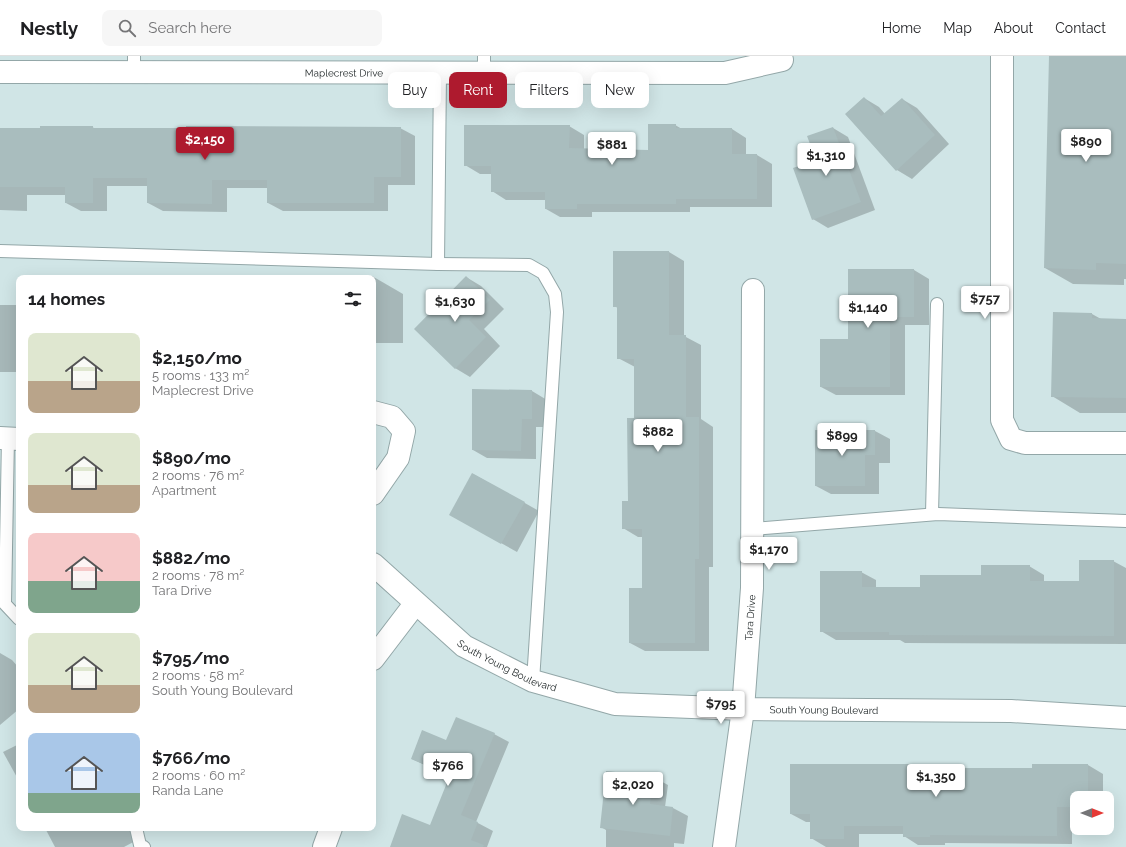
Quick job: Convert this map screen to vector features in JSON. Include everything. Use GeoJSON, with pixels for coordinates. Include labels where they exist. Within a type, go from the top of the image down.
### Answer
{"type":"FeatureCollection","features":[{"type":"Feature","properties":{"kind":"street"},"geometry":{"type":"LineString","coordinates":[[1002,56],[1002,420],[1011,439],[1025,444],[1126,443]]}},
{"type":"Feature","properties":{"kind":"street","name":"Maplecrest Drive"},"geometry":{"type":"LineString","coordinates":[[441,73],[484,64],[660,64],[725,73],[783,58]]}},
{"type":"Feature","properties":{"kind":"street","name":"Maplecrest Drive"},"geometry":{"type":"LineString","coordinates":[[0,72],[134,64],[309,64],[425,72]]}},
{"type":"Feature","properties":{"kind":"street","name":"Tara Drive"},"geometry":{"type":"LineString","coordinates":[[724,847],[744,709],[752,588],[753,290]]}},
{"type":"Feature","properties":{"kind":"street"},"geometry":{"type":"LineString","coordinates":[[376,413],[392,417],[404,431],[398,458],[376,490]]}},
{"type":"Feature","properties":{"kind":"street","name":"South Young Boulevard"},"geometry":{"type":"LineString","coordinates":[[376,567],[415,604],[464,646],[533,681],[615,704],[744,709],[1011,711],[1126,718]]}},
{"type":"Feature","properties":{"kind":"street"},"geometry":{"type":"LineString","coordinates":[[376,655],[415,604]]}},
{"type":"Feature","properties":{"kind":"street"},"geometry":{"type":"LineString","coordinates":[[324,847],[330,831]]}},
{"type":"Feature","properties":{"kind":"lane"},"geometry":{"type":"LineString","coordinates":[[438,264],[440,108]]}},
{"type":"Feature","properties":{"kind":"lane"},"geometry":{"type":"LineString","coordinates":[[0,251],[438,264],[530,265],[543,273],[555,294],[557,312],[533,681]]}},
{"type":"Feature","properties":{"kind":"lane"},"geometry":{"type":"LineString","coordinates":[[932,514],[937,304]]}},
{"type":"Feature","properties":{"kind":"lane"},"geometry":{"type":"LineString","coordinates":[[9,439],[5,604],[16,616]]}},
{"type":"Feature","properties":{"kind":"lane"},"geometry":{"type":"LineString","coordinates":[[752,530],[932,514],[1126,521]]}},
{"type":"Feature","properties":{"kind":"lane"},"geometry":{"type":"LineString","coordinates":[[137,831],[140,845],[144,847]]}},
{"type":"Feature","properties":{"kind":"building"},"geometry":{"type":"Polygon","coordinates":[[[1049,56],[1126,56],[1126,264],[1096,263],[1096,270],[1044,268],[1049,56]]]}},
{"type":"Feature","properties":{"kind":"building"},"geometry":{"type":"Polygon","coordinates":[[[864,97],[881,116],[902,98],[935,135],[896,171],[845,114],[864,97]]]}},
{"type":"Feature","properties":{"kind":"building"},"geometry":{"type":"Polygon","coordinates":[[[648,124],[676,124],[676,128],[732,128],[732,154],[757,154],[757,199],[676,199],[676,204],[577,204],[577,209],[545,209],[545,192],[491,192],[491,166],[464,166],[464,125],[570,125],[569,148],[648,150],[648,124]]]}},
{"type":"Feature","properties":{"kind":"building"},"geometry":{"type":"Polygon","coordinates":[[[40,126],[93,126],[93,128],[186,128],[186,126],[401,127],[401,177],[374,177],[374,203],[267,203],[267,180],[212,180],[212,204],[147,203],[147,178],[93,178],[93,203],[65,203],[65,187],[0,187],[0,128],[40,128],[40,126]]]}},
{"type":"Feature","properties":{"kind":"building"},"geometry":{"type":"Polygon","coordinates":[[[833,127],[861,202],[812,220],[793,168],[816,160],[807,136],[833,127]]]}},
{"type":"Feature","properties":{"kind":"building"},"geometry":{"type":"Polygon","coordinates":[[[613,251],[669,251],[669,335],[686,335],[686,417],[699,417],[699,559],[695,559],[695,643],[629,643],[629,588],[642,588],[642,529],[622,529],[622,501],[628,501],[627,418],[634,418],[634,359],[617,359],[617,307],[613,307],[613,251]]]}},
{"type":"Feature","properties":{"kind":"building"},"geometry":{"type":"Polygon","coordinates":[[[848,269],[914,269],[914,317],[890,317],[890,387],[820,387],[820,339],[848,339],[848,269]]]}},
{"type":"Feature","properties":{"kind":"building"},"geometry":{"type":"Polygon","coordinates":[[[466,276],[490,300],[469,320],[486,337],[455,369],[414,329],[466,276]]]}},
{"type":"Feature","properties":{"kind":"building"},"geometry":{"type":"Polygon","coordinates":[[[1053,312],[1092,313],[1092,318],[1126,319],[1126,398],[1051,397],[1053,312]]]}},
{"type":"Feature","properties":{"kind":"building"},"geometry":{"type":"Polygon","coordinates":[[[472,389],[532,390],[532,419],[522,419],[521,451],[472,450],[472,389]]]}},
{"type":"Feature","properties":{"kind":"building"},"geometry":{"type":"Polygon","coordinates":[[[815,430],[875,430],[875,455],[865,455],[865,486],[815,486],[815,430]]]}},
{"type":"Feature","properties":{"kind":"building"},"geometry":{"type":"Polygon","coordinates":[[[472,473],[525,502],[501,544],[449,515],[472,473]]]}},
{"type":"Feature","properties":{"kind":"building"},"geometry":{"type":"Polygon","coordinates":[[[1079,560],[1114,560],[1114,636],[889,635],[889,632],[820,632],[820,571],[862,571],[862,587],[920,587],[920,575],[981,575],[981,565],[1030,565],[1030,581],[1079,581],[1079,560]]]}},
{"type":"Feature","properties":{"kind":"building"},"geometry":{"type":"Polygon","coordinates":[[[456,717],[495,733],[461,815],[478,822],[471,840],[484,845],[483,847],[390,847],[402,814],[430,825],[450,775],[411,759],[422,730],[446,740],[456,717]]]}},
{"type":"Feature","properties":{"kind":"building"},"geometry":{"type":"Polygon","coordinates":[[[790,764],[930,764],[930,768],[1032,768],[1032,764],[1088,764],[1088,791],[1070,791],[1070,807],[1057,807],[1057,836],[930,835],[930,837],[903,837],[903,826],[844,826],[844,839],[810,839],[810,814],[790,814],[790,764]]]}},
{"type":"Feature","properties":{"kind":"building"},"geometry":{"type":"Polygon","coordinates":[[[606,771],[653,776],[650,804],[673,807],[670,836],[600,828],[606,771]]]}}]}
